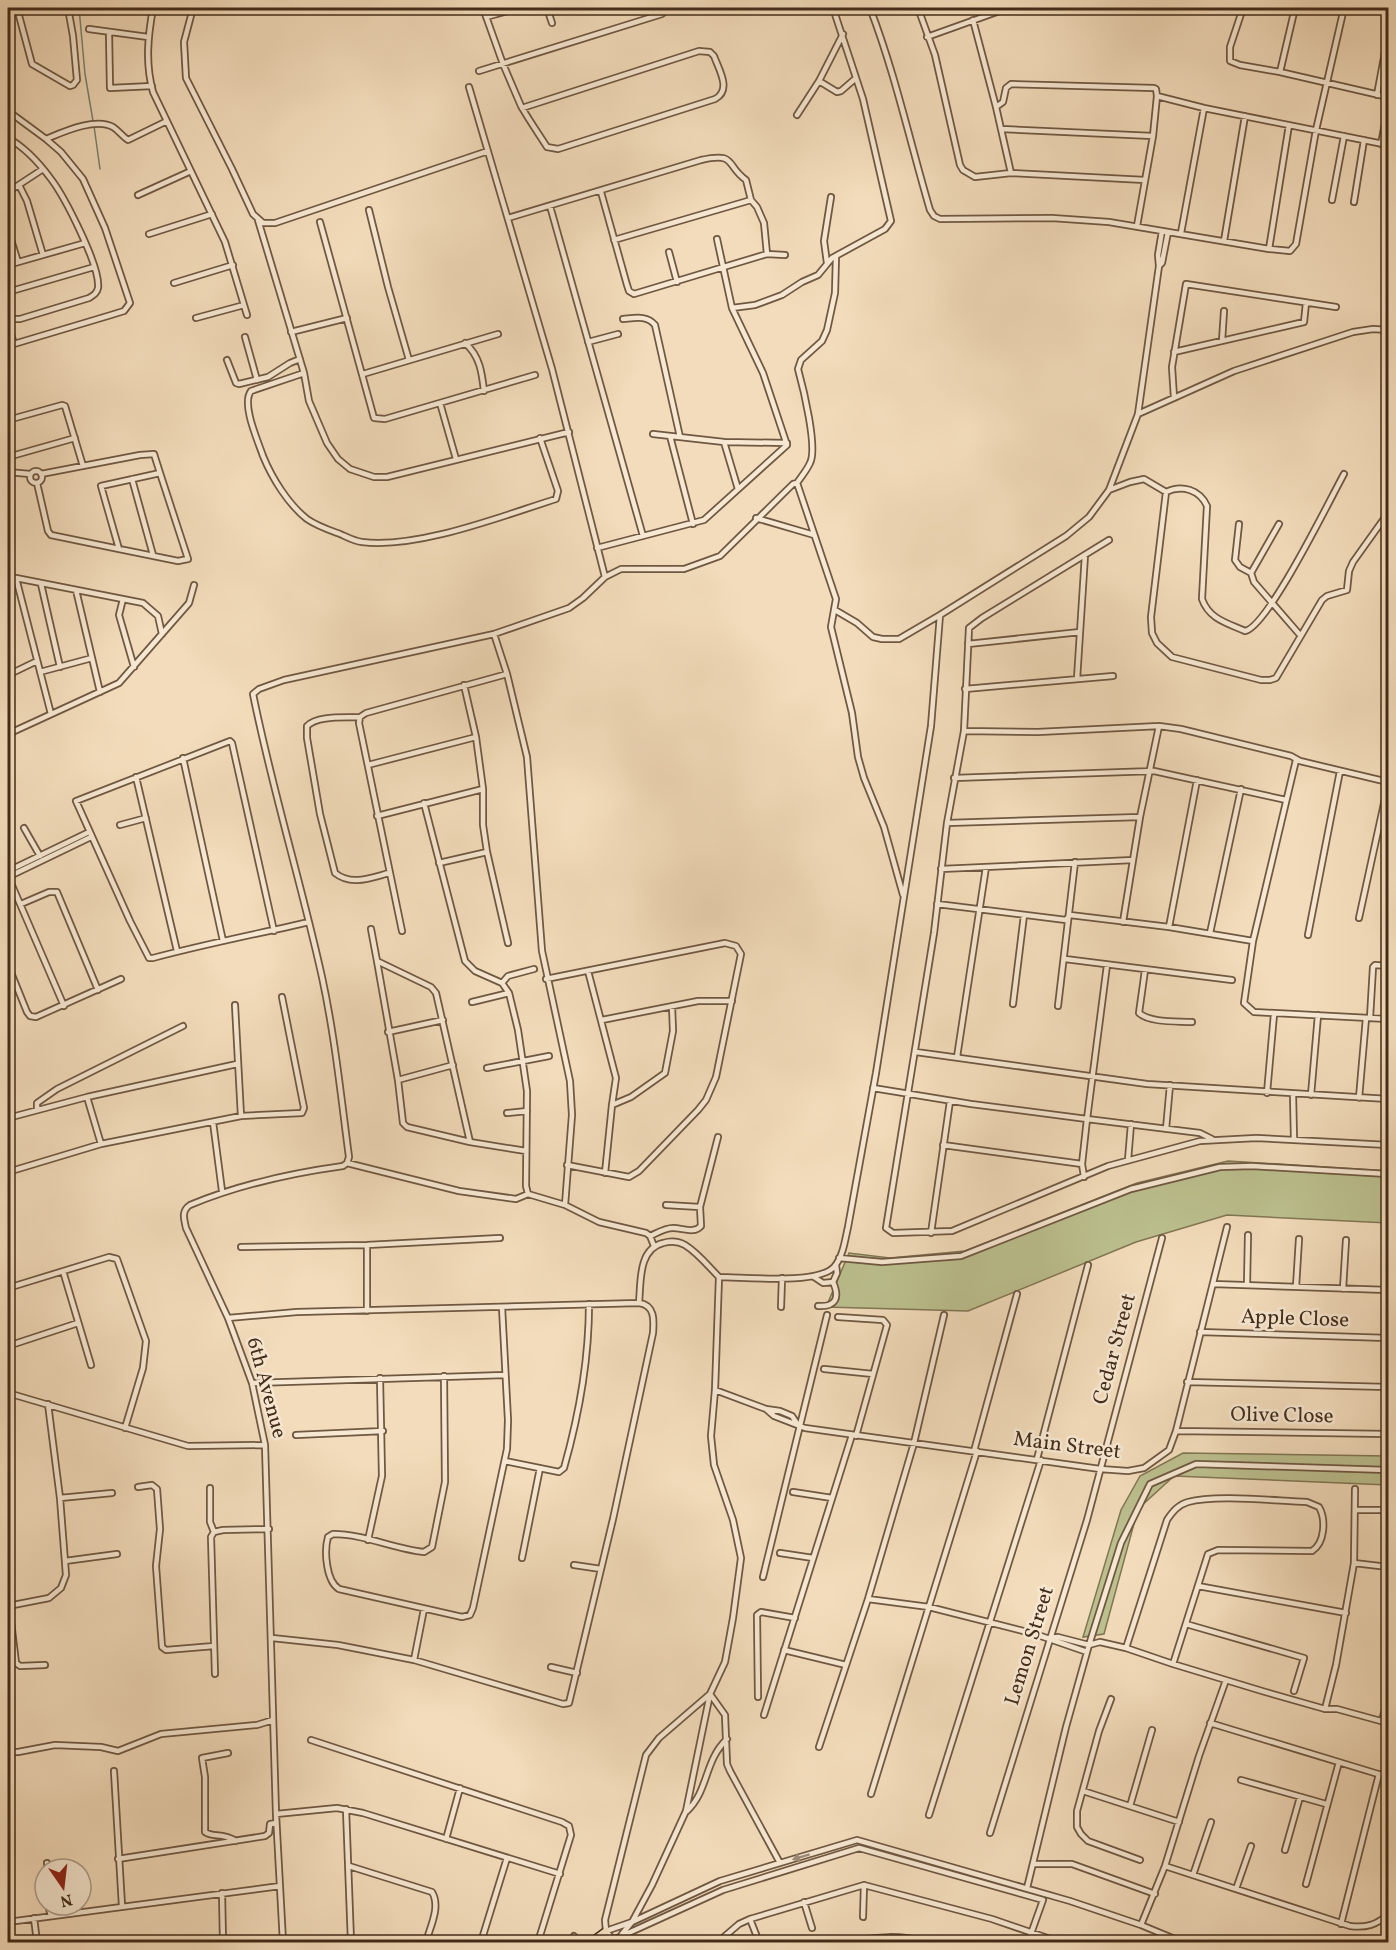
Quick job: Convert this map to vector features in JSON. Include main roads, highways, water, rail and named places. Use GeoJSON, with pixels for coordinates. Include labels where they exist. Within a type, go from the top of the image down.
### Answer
{"type":"FeatureCollection","features":[{"type":"Feature","properties":{"kind":"main road"},"geometry":{"type":"LineString","coordinates":[[591,1942],[606,1931]]}},
{"type":"Feature","properties":{"kind":"waterway"},"geometry":{"type":"LineString","coordinates":[[79,8],[85,74],[93,121]]}},
{"type":"Feature","properties":{"kind":"waterway"},"geometry":{"type":"LineString","coordinates":[[94,126],[100,169]]}}]}
